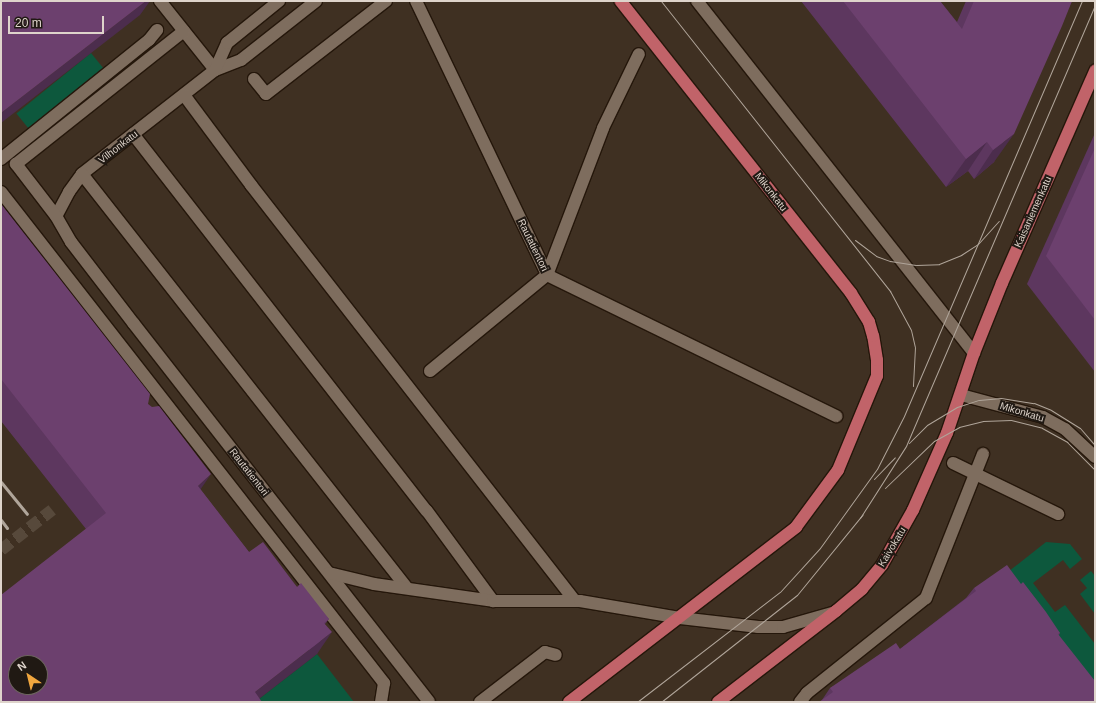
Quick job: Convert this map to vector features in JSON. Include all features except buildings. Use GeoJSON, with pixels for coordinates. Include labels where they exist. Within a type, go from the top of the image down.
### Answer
{"type":"FeatureCollection","features":[{"type":"Feature","properties":{"kind":"main road","name":"Mikonkatu"},"geometry":{"type":"LineString","coordinates":[[620,1],[862,310],[873,336],[877,360],[877,376],[868,401],[838,470],[796,527],[680,618]]}},
{"type":"Feature","properties":{"kind":"main road","name":"Kaisaniemenkatu"},"geometry":{"type":"LineString","coordinates":[[974,353],[1095,71]]}},
{"type":"Feature","properties":{"kind":"main road","name":"Kaivokatu"},"geometry":{"type":"LineString","coordinates":[[718,702],[836,611],[862,589],[882,565],[913,510],[961,395],[974,353]]}},
{"type":"Feature","properties":{"kind":"main road"},"geometry":{"type":"LineString","coordinates":[[569,702],[680,618]]}},
{"type":"Feature","properties":{"kind":"street"},"geometry":{"type":"LineString","coordinates":[[160,1],[215,70]]}},
{"type":"Feature","properties":{"kind":"street","name":"Vilhonkatu"},"geometry":{"type":"LineString","coordinates":[[215,70],[227,43],[279,1]]}},
{"type":"Feature","properties":{"kind":"street","name":"Vilhonkatu"},"geometry":{"type":"LineString","coordinates":[[56,216],[68,192],[82,174],[215,70],[241,60],[316,1]]}},
{"type":"Feature","properties":{"kind":"street"},"geometry":{"type":"LineString","coordinates":[[254,78],[266,94],[386,1]]}},
{"type":"Feature","properties":{"kind":"street","name":"Rautatientori"},"geometry":{"type":"LineString","coordinates":[[416,1],[547,275]]}},
{"type":"Feature","properties":{"kind":"street"},"geometry":{"type":"LineString","coordinates":[[697,1],[974,353]]}},
{"type":"Feature","properties":{"kind":"street"},"geometry":{"type":"LineString","coordinates":[[1,159],[15,144],[123,58],[149,40],[157,30]]}},
{"type":"Feature","properties":{"kind":"street"},"geometry":{"type":"LineString","coordinates":[[56,216],[16,164],[184,31]]}},
{"type":"Feature","properties":{"kind":"street","name":"Rautatientori"},"geometry":{"type":"LineString","coordinates":[[547,275],[603,128],[639,54]]}},
{"type":"Feature","properties":{"kind":"street"},"geometry":{"type":"LineString","coordinates":[[184,95],[251,186],[575,601]]}},
{"type":"Feature","properties":{"kind":"street"},"geometry":{"type":"LineString","coordinates":[[133,134],[427,511],[494,601]]}},
{"type":"Feature","properties":{"kind":"street"},"geometry":{"type":"LineString","coordinates":[[82,174],[407,588]]}},
{"type":"Feature","properties":{"kind":"street"},"geometry":{"type":"LineString","coordinates":[[1,192],[64,282],[165,401],[250,512],[298,571],[303,586],[384,683],[381,702]]}},
{"type":"Feature","properties":{"kind":"street","name":"Rautatientori"},"geometry":{"type":"LineString","coordinates":[[56,216],[71,242],[429,702]]}},
{"type":"Feature","properties":{"kind":"street"},"geometry":{"type":"LineString","coordinates":[[430,371],[547,275],[836,416]]}},
{"type":"Feature","properties":{"kind":"street","name":"Mikonkatu"},"geometry":{"type":"LineString","coordinates":[[961,395],[1043,417],[1065,429],[1095,457]]}},
{"type":"Feature","properties":{"kind":"street"},"geometry":{"type":"LineString","coordinates":[[154,409],[165,401]]}},
{"type":"Feature","properties":{"kind":"street"},"geometry":{"type":"LineString","coordinates":[[173,431],[183,424]]}},
{"type":"Feature","properties":{"kind":"street"},"geometry":{"type":"LineString","coordinates":[[800,702],[807,693],[926,598],[976,475],[983,454]]}},
{"type":"Feature","properties":{"kind":"street"},"geometry":{"type":"LineString","coordinates":[[953,463],[1058,514]]}},
{"type":"Feature","properties":{"kind":"street"},"geometry":{"type":"LineString","coordinates":[[329,573],[407,588],[494,601],[575,601],[680,618],[770,628],[797,624],[836,611]]}},
{"type":"Feature","properties":{"kind":"street"},"geometry":{"type":"LineString","coordinates":[[480,702],[504,692],[545,652],[556,655]]}},
{"type":"Feature","properties":{"kind":"green space"},"geometry":{"type":"Polygon","coordinates":[[[91,53],[105,70],[30,131],[16,113],[91,53]]]}},
{"type":"Feature","properties":{"kind":"green space"},"geometry":{"type":"Polygon","coordinates":[[[1046,542],[1070,544],[1082,559],[1070,569],[1063,560],[1033,583],[1055,612],[1065,605],[1095,644],[1095,702],[994,583],[1046,542]]]}},
{"type":"Feature","properties":{"kind":"green space"},"geometry":{"type":"Polygon","coordinates":[[[1091,571],[1095,576],[1095,614],[1080,594],[1087,588],[1080,580],[1091,571]]]}},
{"type":"Feature","properties":{"kind":"green space"},"geometry":{"type":"Polygon","coordinates":[[[317,654],[354,702],[255,702],[317,654]]]}},
{"type":"Feature","properties":{"kind":"tunnel"},"geometry":{"type":"LineString","coordinates":[[1,550],[52,510]]}},
{"type":"Feature","properties":{"kind":"tram line"},"geometry":{"type":"LineString","coordinates":[[661,1],[890,291],[911,330],[915,347],[913,386]]}},
{"type":"Feature","properties":{"kind":"tram line"},"geometry":{"type":"LineString","coordinates":[[637,702],[780,592],[820,548],[877,469],[904,416],[1082,1]]}},
{"type":"Feature","properties":{"kind":"tram line"},"geometry":{"type":"LineString","coordinates":[[860,518],[906,446],[1095,5]]}},
{"type":"Feature","properties":{"kind":"tram line"},"geometry":{"type":"LineString","coordinates":[[855,240],[876,256],[890,261],[916,265],[939,264],[961,255],[978,244],[999,221]]}},
{"type":"Feature","properties":{"kind":"tram line"},"geometry":{"type":"LineString","coordinates":[[909,443],[927,425],[957,407],[979,400],[1001,398],[1034,403],[1051,410],[1080,428],[1095,445]]}},
{"type":"Feature","properties":{"kind":"tram line"},"geometry":{"type":"LineString","coordinates":[[885,488],[934,441],[959,427],[983,421],[1011,420],[1042,428],[1067,442],[1095,470]]}},
{"type":"Feature","properties":{"kind":"tram line"},"geometry":{"type":"LineString","coordinates":[[874,479],[895,457]]}},
{"type":"Feature","properties":{"kind":"tram line"},"geometry":{"type":"LineString","coordinates":[[661,702],[797,595],[863,514]]}},
{"type":"Feature","properties":{"kind":"railway"},"geometry":{"type":"LineString","coordinates":[[1,482],[27,514]]}},
{"type":"Feature","properties":{"kind":"railway"},"geometry":{"type":"LineString","coordinates":[[1,520],[7,528]]}}]}
